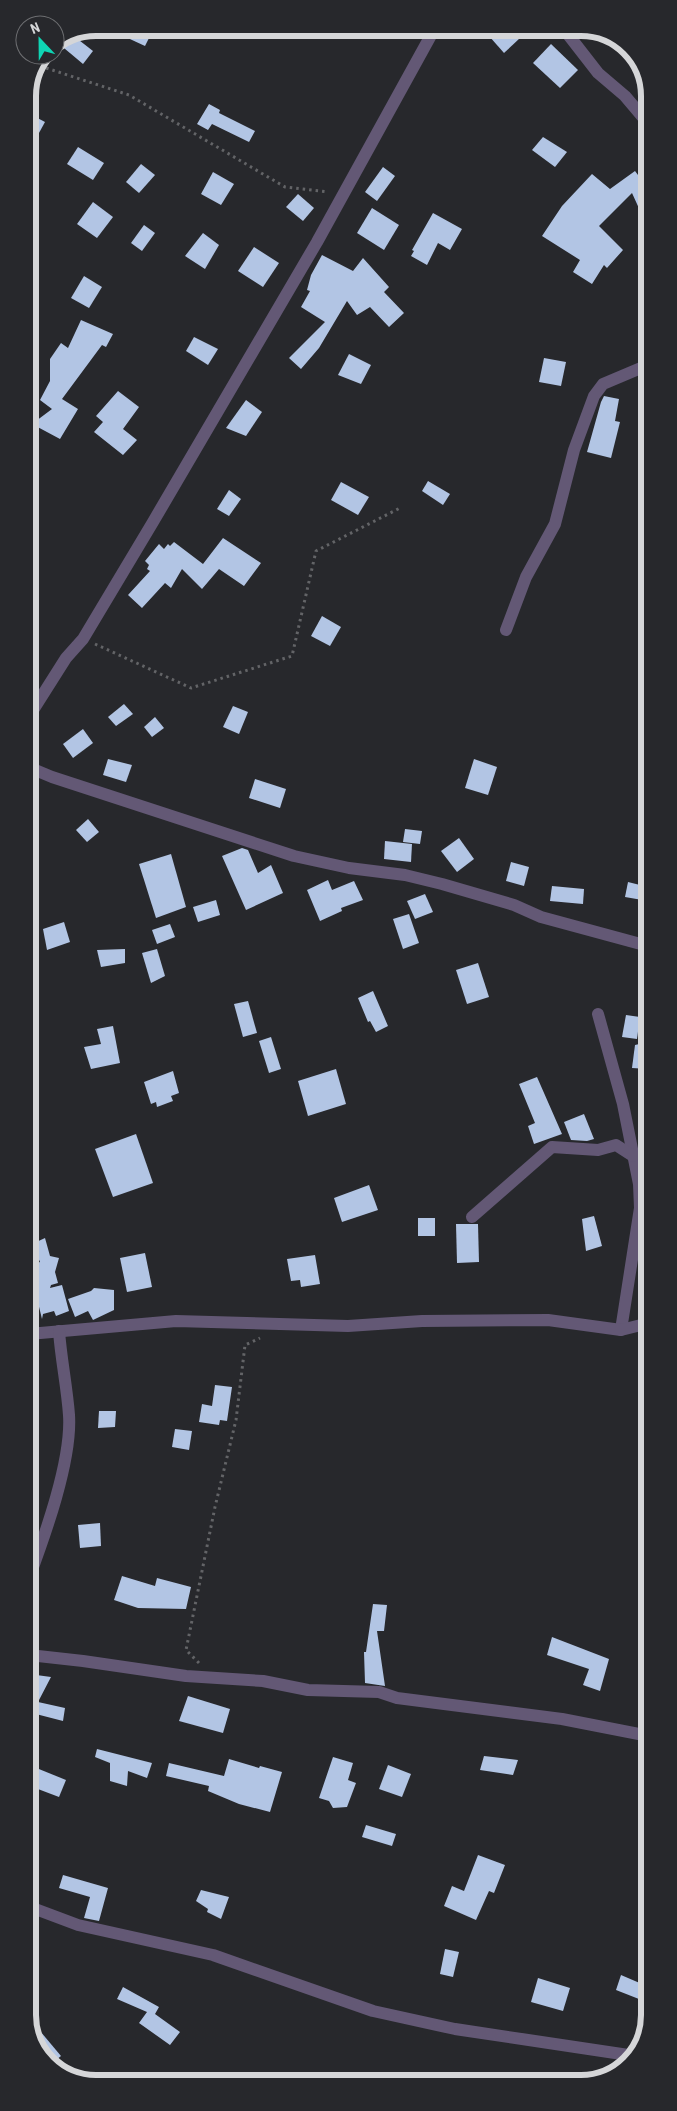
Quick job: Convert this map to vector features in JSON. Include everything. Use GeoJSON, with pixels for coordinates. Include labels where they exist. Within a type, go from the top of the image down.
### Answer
{"type":"FeatureCollection","features":[{"type":"Feature","properties":{"kind":"street"},"geometry":{"type":"LineString","coordinates":[[36,705],[66,658],[83,639],[297,276],[431,36]]}},
{"type":"Feature","properties":{"kind":"street"},"geometry":{"type":"LineString","coordinates":[[569,36],[598,73],[625,96],[641,115]]}},
{"type":"Feature","properties":{"kind":"street"},"geometry":{"type":"LineString","coordinates":[[506,630],[526,577],[555,524],[574,450],[594,396],[603,384],[641,368]]}},
{"type":"Feature","properties":{"kind":"street"},"geometry":{"type":"LineString","coordinates":[[36,771],[294,856],[349,868],[405,876],[442,884],[514,905],[541,917],[641,944]]}},
{"type":"Feature","properties":{"kind":"street"},"geometry":{"type":"LineString","coordinates":[[598,1014],[623,1104],[639,1184],[640,1208],[621,1330]]}},
{"type":"Feature","properties":{"kind":"street"},"geometry":{"type":"LineString","coordinates":[[472,1217],[552,1148],[598,1150],[616,1145],[633,1156]]}},
{"type":"Feature","properties":{"kind":"street"},"geometry":{"type":"LineString","coordinates":[[36,1333],[176,1321],[348,1326],[422,1321],[548,1320],[621,1330],[641,1326]]}},
{"type":"Feature","properties":{"kind":"street"},"geometry":{"type":"LineString","coordinates":[[36,1557],[53,1506],[66,1455],[69,1416],[58,1331]]}},
{"type":"Feature","properties":{"kind":"street"},"geometry":{"type":"LineString","coordinates":[[36,1656],[83,1660],[186,1676],[263,1681],[308,1690],[379,1692],[397,1698],[562,1719],[641,1734]]}},
{"type":"Feature","properties":{"kind":"street"},"geometry":{"type":"LineString","coordinates":[[36,1909],[78,1926],[213,1955],[373,2011],[455,2029],[625,2055]]}},
{"type":"Feature","properties":{"kind":"path"},"geometry":{"type":"LineString","coordinates":[[44,67],[128,95],[285,187],[328,190],[334,209]]}},
{"type":"Feature","properties":{"kind":"path"},"geometry":{"type":"LineString","coordinates":[[83,639],[191,688],[292,656],[316,551],[400,508]]}},
{"type":"Feature","properties":{"kind":"path"},"geometry":{"type":"LineString","coordinates":[[214,1678],[186,1650],[215,1507],[236,1420],[245,1345],[262,1337]]}},
{"type":"Feature","properties":{"kind":"building"},"geometry":{"type":"Polygon","coordinates":[[[123,36],[150,36],[145,46],[123,36]]]}},
{"type":"Feature","properties":{"kind":"building"},"geometry":{"type":"Polygon","coordinates":[[[489,36],[518,36],[520,38],[504,53],[489,36]]]}},
{"type":"Feature","properties":{"kind":"building"},"geometry":{"type":"Polygon","coordinates":[[[78,39],[93,51],[83,64],[65,49],[65,45],[78,39]]]}},
{"type":"Feature","properties":{"kind":"building"},"geometry":{"type":"Polygon","coordinates":[[[551,44],[578,70],[560,88],[533,63],[551,44]]]}},
{"type":"Feature","properties":{"kind":"building"},"geometry":{"type":"Polygon","coordinates":[[[209,104],[220,110],[219,113],[255,131],[249,142],[212,124],[208,130],[197,124],[209,104]]]}},
{"type":"Feature","properties":{"kind":"building"},"geometry":{"type":"Polygon","coordinates":[[[36,117],[45,122],[36,138],[36,117]]]}},
{"type":"Feature","properties":{"kind":"building"},"geometry":{"type":"Polygon","coordinates":[[[543,137],[567,152],[555,167],[532,150],[543,137]]]}},
{"type":"Feature","properties":{"kind":"building"},"geometry":{"type":"Polygon","coordinates":[[[78,147],[104,163],[93,180],[67,164],[78,147]]]}},
{"type":"Feature","properties":{"kind":"building"},"geometry":{"type":"Polygon","coordinates":[[[141,164],[155,175],[139,193],[126,182],[141,164]]]}},
{"type":"Feature","properties":{"kind":"building"},"geometry":{"type":"Polygon","coordinates":[[[383,167],[395,176],[377,201],[365,192],[383,167]]]}},
{"type":"Feature","properties":{"kind":"building"},"geometry":{"type":"Polygon","coordinates":[[[635,171],[641,179],[641,213],[632,193],[599,226],[623,250],[607,268],[604,265],[592,284],[573,272],[580,260],[542,236],[562,206],[592,174],[610,189],[635,171]]]}},
{"type":"Feature","properties":{"kind":"building"},"geometry":{"type":"Polygon","coordinates":[[[213,172],[234,184],[221,205],[201,194],[213,172]]]}},
{"type":"Feature","properties":{"kind":"building"},"geometry":{"type":"Polygon","coordinates":[[[298,194],[314,208],[303,221],[286,207],[298,194]]]}},
{"type":"Feature","properties":{"kind":"building"},"geometry":{"type":"Polygon","coordinates":[[[93,202],[113,217],[97,238],[77,224],[93,202]]]}},
{"type":"Feature","properties":{"kind":"building"},"geometry":{"type":"Polygon","coordinates":[[[372,208],[399,225],[384,250],[357,233],[372,208]]]}},
{"type":"Feature","properties":{"kind":"building"},"geometry":{"type":"Polygon","coordinates":[[[433,213],[462,229],[450,250],[438,243],[427,265],[411,256],[414,251],[412,250],[433,213]]]}},
{"type":"Feature","properties":{"kind":"building"},"geometry":{"type":"Polygon","coordinates":[[[144,225],[155,233],[142,251],[131,243],[144,225]]]}},
{"type":"Feature","properties":{"kind":"building"},"geometry":{"type":"Polygon","coordinates":[[[203,233],[219,245],[205,269],[185,256],[203,233]]]}},
{"type":"Feature","properties":{"kind":"building"},"geometry":{"type":"Polygon","coordinates":[[[254,247],[279,263],[263,287],[238,271],[254,247]]]}},
{"type":"Feature","properties":{"kind":"building"},"geometry":{"type":"Polygon","coordinates":[[[322,255],[353,271],[363,258],[389,287],[384,292],[404,313],[389,327],[370,307],[357,315],[347,301],[319,348],[301,369],[289,358],[325,322],[301,307],[310,291],[307,290],[311,275],[322,255]]]}},
{"type":"Feature","properties":{"kind":"building"},"geometry":{"type":"Polygon","coordinates":[[[84,276],[102,287],[89,308],[71,298],[84,276]]]}},
{"type":"Feature","properties":{"kind":"building"},"geometry":{"type":"Polygon","coordinates":[[[81,320],[113,334],[106,347],[102,345],[62,399],[78,409],[60,439],[36,426],[36,421],[52,409],[40,400],[50,381],[50,359],[61,343],[68,348],[81,320]]]}},
{"type":"Feature","properties":{"kind":"building"},"geometry":{"type":"Polygon","coordinates":[[[194,337],[218,349],[208,365],[186,351],[194,337]]]}},
{"type":"Feature","properties":{"kind":"building"},"geometry":{"type":"Polygon","coordinates":[[[349,354],[371,365],[361,384],[338,375],[349,354]]]}},
{"type":"Feature","properties":{"kind":"building"},"geometry":{"type":"Polygon","coordinates":[[[544,358],[566,362],[561,386],[539,382],[544,358]]]}},
{"type":"Feature","properties":{"kind":"building"},"geometry":{"type":"Polygon","coordinates":[[[118,391],[139,407],[123,429],[137,440],[123,455],[94,432],[103,422],[96,416],[118,391]]]}},
{"type":"Feature","properties":{"kind":"building"},"geometry":{"type":"Polygon","coordinates":[[[604,396],[619,399],[615,421],[620,422],[611,458],[587,452],[604,396]]]}},
{"type":"Feature","properties":{"kind":"building"},"geometry":{"type":"Polygon","coordinates":[[[246,400],[262,412],[246,436],[226,428],[246,400]]]}},
{"type":"Feature","properties":{"kind":"building"},"geometry":{"type":"Polygon","coordinates":[[[428,481],[450,494],[443,505],[422,491],[428,481]]]}},
{"type":"Feature","properties":{"kind":"building"},"geometry":{"type":"Polygon","coordinates":[[[341,482],[369,497],[358,515],[331,500],[341,482]]]}},
{"type":"Feature","properties":{"kind":"building"},"geometry":{"type":"Polygon","coordinates":[[[229,490],[241,499],[229,516],[217,509],[229,490]]]}},
{"type":"Feature","properties":{"kind":"building"},"geometry":{"type":"Polygon","coordinates":[[[223,538],[261,563],[244,586],[219,569],[202,589],[182,569],[171,588],[165,583],[142,608],[128,595],[150,571],[147,569],[149,565],[145,561],[159,544],[164,549],[168,544],[170,546],[174,542],[203,564],[223,538]]]}},
{"type":"Feature","properties":{"kind":"building"},"geometry":{"type":"Polygon","coordinates":[[[322,616],[341,627],[330,646],[311,636],[322,616]]]}},
{"type":"Feature","properties":{"kind":"building"},"geometry":{"type":"Polygon","coordinates":[[[124,704],[133,714],[116,726],[108,717],[124,704]]]}},
{"type":"Feature","properties":{"kind":"building"},"geometry":{"type":"Polygon","coordinates":[[[233,706],[248,712],[239,734],[223,727],[233,706]]]}},
{"type":"Feature","properties":{"kind":"building"},"geometry":{"type":"Polygon","coordinates":[[[155,717],[164,728],[152,737],[144,727],[155,717]]]}},
{"type":"Feature","properties":{"kind":"building"},"geometry":{"type":"Polygon","coordinates":[[[83,729],[93,743],[73,758],[63,744],[83,729]]]}},
{"type":"Feature","properties":{"kind":"building"},"geometry":{"type":"Polygon","coordinates":[[[108,759],[132,765],[126,782],[103,775],[108,759]]]}},
{"type":"Feature","properties":{"kind":"building"},"geometry":{"type":"Polygon","coordinates":[[[474,759],[497,767],[488,795],[465,788],[474,759]]]}},
{"type":"Feature","properties":{"kind":"building"},"geometry":{"type":"Polygon","coordinates":[[[255,779],[286,789],[280,808],[249,798],[255,779]]]}},
{"type":"Feature","properties":{"kind":"building"},"geometry":{"type":"Polygon","coordinates":[[[88,819],[99,832],[87,842],[76,830],[88,819]]]}},
{"type":"Feature","properties":{"kind":"building"},"geometry":{"type":"Polygon","coordinates":[[[405,829],[422,831],[420,844],[403,842],[405,829]]]}},
{"type":"Feature","properties":{"kind":"building"},"geometry":{"type":"Polygon","coordinates":[[[459,838],[474,859],[457,872],[441,851],[459,838]]]}},
{"type":"Feature","properties":{"kind":"building"},"geometry":{"type":"Polygon","coordinates":[[[385,841],[412,844],[411,862],[384,859],[385,841]]]}},
{"type":"Feature","properties":{"kind":"building"},"geometry":{"type":"Polygon","coordinates":[[[242,848],[248,850],[258,873],[271,865],[283,893],[246,910],[222,856],[242,848]]]}},
{"type":"Feature","properties":{"kind":"building"},"geometry":{"type":"Polygon","coordinates":[[[171,854],[186,907],[156,918],[139,864],[171,854]]]}},
{"type":"Feature","properties":{"kind":"building"},"geometry":{"type":"Polygon","coordinates":[[[511,862],[529,867],[524,886],[506,881],[511,862]]]}},
{"type":"Feature","properties":{"kind":"building"},"geometry":{"type":"Polygon","coordinates":[[[328,880],[332,890],[354,881],[363,900],[341,908],[342,911],[320,921],[307,890],[328,880]]]}},
{"type":"Feature","properties":{"kind":"building"},"geometry":{"type":"Polygon","coordinates":[[[628,882],[641,885],[641,900],[625,897],[628,882]]]}},
{"type":"Feature","properties":{"kind":"building"},"geometry":{"type":"Polygon","coordinates":[[[552,886],[584,889],[583,904],[550,901],[552,886]]]}},
{"type":"Feature","properties":{"kind":"building"},"geometry":{"type":"Polygon","coordinates":[[[425,894],[433,912],[415,919],[407,901],[425,894]]]}},
{"type":"Feature","properties":{"kind":"building"},"geometry":{"type":"Polygon","coordinates":[[[216,900],[220,915],[198,922],[193,907],[216,900]]]}},
{"type":"Feature","properties":{"kind":"building"},"geometry":{"type":"Polygon","coordinates":[[[409,914],[419,943],[403,949],[393,919],[409,914]]]}},
{"type":"Feature","properties":{"kind":"building"},"geometry":{"type":"Polygon","coordinates":[[[64,922],[70,942],[47,950],[43,929],[64,922]]]}},
{"type":"Feature","properties":{"kind":"building"},"geometry":{"type":"Polygon","coordinates":[[[170,924],[175,937],[157,944],[152,930],[170,924]]]}},
{"type":"Feature","properties":{"kind":"building"},"geometry":{"type":"Polygon","coordinates":[[[125,949],[125,963],[101,967],[97,950],[125,949]]]}},
{"type":"Feature","properties":{"kind":"building"},"geometry":{"type":"Polygon","coordinates":[[[157,949],[165,976],[151,983],[142,953],[157,949]]]}},
{"type":"Feature","properties":{"kind":"building"},"geometry":{"type":"Polygon","coordinates":[[[478,963],[489,997],[467,1004],[456,970],[478,963]]]}},
{"type":"Feature","properties":{"kind":"building"},"geometry":{"type":"Polygon","coordinates":[[[373,991],[388,1026],[376,1032],[370,1021],[368,1022],[358,998],[373,991]]]}},
{"type":"Feature","properties":{"kind":"building"},"geometry":{"type":"Polygon","coordinates":[[[248,1001],[257,1033],[243,1037],[234,1004],[248,1001]]]}},
{"type":"Feature","properties":{"kind":"building"},"geometry":{"type":"Polygon","coordinates":[[[626,1015],[640,1017],[637,1039],[622,1037],[626,1015]]]}},
{"type":"Feature","properties":{"kind":"building"},"geometry":{"type":"Polygon","coordinates":[[[113,1026],[120,1063],[91,1069],[84,1047],[101,1044],[97,1029],[113,1026]]]}},
{"type":"Feature","properties":{"kind":"building"},"geometry":{"type":"Polygon","coordinates":[[[271,1037],[281,1069],[269,1073],[259,1041],[271,1037]]]}},
{"type":"Feature","properties":{"kind":"building"},"geometry":{"type":"Polygon","coordinates":[[[641,1044],[641,1069],[632,1068],[635,1045],[641,1044]]]}},
{"type":"Feature","properties":{"kind":"building"},"geometry":{"type":"Polygon","coordinates":[[[336,1069],[346,1104],[308,1116],[298,1081],[336,1069]]]}},
{"type":"Feature","properties":{"kind":"building"},"geometry":{"type":"Polygon","coordinates":[[[173,1071],[179,1093],[171,1096],[173,1101],[157,1107],[156,1102],[151,1104],[144,1082],[173,1071]]]}},
{"type":"Feature","properties":{"kind":"building"},"geometry":{"type":"Polygon","coordinates":[[[537,1077],[562,1134],[534,1144],[528,1126],[535,1123],[519,1084],[537,1077]]]}},
{"type":"Feature","properties":{"kind":"building"},"geometry":{"type":"Polygon","coordinates":[[[584,1114],[594,1139],[587,1141],[571,1140],[564,1122],[584,1114]]]}},
{"type":"Feature","properties":{"kind":"building"},"geometry":{"type":"Polygon","coordinates":[[[136,1134],[153,1183],[113,1197],[95,1149],[136,1134]]]}},
{"type":"Feature","properties":{"kind":"building"},"geometry":{"type":"Polygon","coordinates":[[[369,1185],[378,1210],[342,1222],[334,1198],[369,1185]]]}},
{"type":"Feature","properties":{"kind":"building"},"geometry":{"type":"Polygon","coordinates":[[[594,1216],[602,1246],[586,1251],[582,1219],[594,1216]]]}},
{"type":"Feature","properties":{"kind":"building"},"geometry":{"type":"Polygon","coordinates":[[[418,1218],[435,1218],[435,1236],[418,1236],[418,1218]]]}},
{"type":"Feature","properties":{"kind":"building"},"geometry":{"type":"Polygon","coordinates":[[[456,1224],[478,1224],[479,1262],[457,1263],[456,1224]]]}},
{"type":"Feature","properties":{"kind":"building"},"geometry":{"type":"Polygon","coordinates":[[[45,1238],[50,1256],[59,1258],[55,1272],[58,1283],[51,1285],[50,1288],[62,1285],[69,1311],[56,1316],[54,1311],[43,1314],[42,1319],[36,1295],[36,1263],[40,1262],[36,1253],[36,1242],[45,1238]]]}},
{"type":"Feature","properties":{"kind":"building"},"geometry":{"type":"Polygon","coordinates":[[[145,1253],[152,1287],[127,1292],[120,1258],[145,1253]]]}},
{"type":"Feature","properties":{"kind":"building"},"geometry":{"type":"Polygon","coordinates":[[[315,1255],[320,1284],[301,1287],[300,1280],[291,1281],[287,1259],[315,1255]]]}},
{"type":"Feature","properties":{"kind":"building"},"geometry":{"type":"Polygon","coordinates":[[[94,1288],[114,1290],[114,1310],[93,1320],[88,1311],[75,1317],[68,1299],[91,1291],[94,1288]]]}},
{"type":"Feature","properties":{"kind":"building"},"geometry":{"type":"Polygon","coordinates":[[[215,1385],[232,1387],[227,1421],[220,1420],[219,1425],[199,1422],[202,1404],[212,1406],[215,1385]]]}},
{"type":"Feature","properties":{"kind":"building"},"geometry":{"type":"Polygon","coordinates":[[[99,1411],[116,1411],[115,1427],[98,1428],[99,1411]]]}},
{"type":"Feature","properties":{"kind":"building"},"geometry":{"type":"Polygon","coordinates":[[[175,1429],[192,1431],[189,1450],[172,1447],[175,1429]]]}},
{"type":"Feature","properties":{"kind":"building"},"geometry":{"type":"Polygon","coordinates":[[[100,1523],[101,1546],[80,1548],[78,1525],[100,1523]]]}},
{"type":"Feature","properties":{"kind":"building"},"geometry":{"type":"Polygon","coordinates":[[[122,1576],[155,1586],[157,1578],[191,1587],[186,1609],[138,1608],[114,1600],[122,1576]]]}},
{"type":"Feature","properties":{"kind":"building"},"geometry":{"type":"Polygon","coordinates":[[[373,1604],[387,1605],[384,1631],[377,1631],[385,1686],[365,1683],[364,1652],[366,1652],[373,1604]]]}},
{"type":"Feature","properties":{"kind":"building"},"geometry":{"type":"Polygon","coordinates":[[[552,1637],[609,1659],[600,1691],[583,1685],[589,1669],[547,1655],[552,1637]]]}},
{"type":"Feature","properties":{"kind":"building"},"geometry":{"type":"Polygon","coordinates":[[[36,1675],[51,1677],[38,1702],[65,1708],[63,1721],[36,1714],[36,1675]]]}},
{"type":"Feature","properties":{"kind":"building"},"geometry":{"type":"Polygon","coordinates":[[[188,1696],[230,1709],[223,1733],[179,1721],[188,1696]]]}},
{"type":"Feature","properties":{"kind":"building"},"geometry":{"type":"Polygon","coordinates":[[[97,1749],[152,1763],[147,1778],[128,1771],[127,1786],[110,1781],[110,1763],[95,1757],[97,1749]]]}},
{"type":"Feature","properties":{"kind":"building"},"geometry":{"type":"Polygon","coordinates":[[[484,1756],[518,1760],[513,1775],[480,1770],[484,1756]]]}},
{"type":"Feature","properties":{"kind":"building"},"geometry":{"type":"Polygon","coordinates":[[[333,1757],[353,1763],[348,1780],[356,1783],[347,1807],[333,1808],[329,1801],[319,1798],[333,1757]]]}},
{"type":"Feature","properties":{"kind":"building"},"geometry":{"type":"Polygon","coordinates":[[[229,1759],[259,1768],[260,1766],[282,1772],[270,1812],[239,1804],[208,1791],[209,1786],[166,1776],[169,1763],[224,1776],[229,1759]]]}},
{"type":"Feature","properties":{"kind":"building"},"geometry":{"type":"Polygon","coordinates":[[[388,1765],[411,1774],[402,1797],[379,1789],[388,1765]]]}},
{"type":"Feature","properties":{"kind":"building"},"geometry":{"type":"Polygon","coordinates":[[[36,1768],[66,1780],[59,1797],[36,1788],[36,1768]]]}},
{"type":"Feature","properties":{"kind":"building"},"geometry":{"type":"Polygon","coordinates":[[[366,1825],[396,1834],[392,1846],[362,1837],[366,1825]]]}},
{"type":"Feature","properties":{"kind":"building"},"geometry":{"type":"Polygon","coordinates":[[[478,1855],[505,1865],[494,1893],[489,1891],[476,1920],[444,1906],[452,1886],[464,1891],[478,1855]]]}},
{"type":"Feature","properties":{"kind":"building"},"geometry":{"type":"Polygon","coordinates":[[[63,1875],[108,1888],[99,1921],[84,1918],[90,1897],[59,1888],[63,1875]]]}},
{"type":"Feature","properties":{"kind":"building"},"geometry":{"type":"Polygon","coordinates":[[[201,1890],[229,1897],[221,1919],[207,1912],[208,1909],[196,1901],[201,1890]]]}},
{"type":"Feature","properties":{"kind":"building"},"geometry":{"type":"Polygon","coordinates":[[[445,1949],[459,1952],[453,1977],[440,1974],[445,1949]]]}},
{"type":"Feature","properties":{"kind":"building"},"geometry":{"type":"Polygon","coordinates":[[[621,1975],[641,1984],[641,2000],[616,1990],[621,1975]]]}},
{"type":"Feature","properties":{"kind":"building"},"geometry":{"type":"Polygon","coordinates":[[[538,1978],[570,1988],[563,2011],[531,2002],[538,1978]]]}},
{"type":"Feature","properties":{"kind":"building"},"geometry":{"type":"Polygon","coordinates":[[[123,1987],[159,2007],[155,2014],[180,2032],[170,2045],[139,2023],[147,2012],[117,1999],[123,1987]]]}},
{"type":"Feature","properties":{"kind":"building"},"geometry":{"type":"Polygon","coordinates":[[[38,2028],[61,2056],[57,2059],[51,2054],[46,2048],[38,2028]]]}}]}
